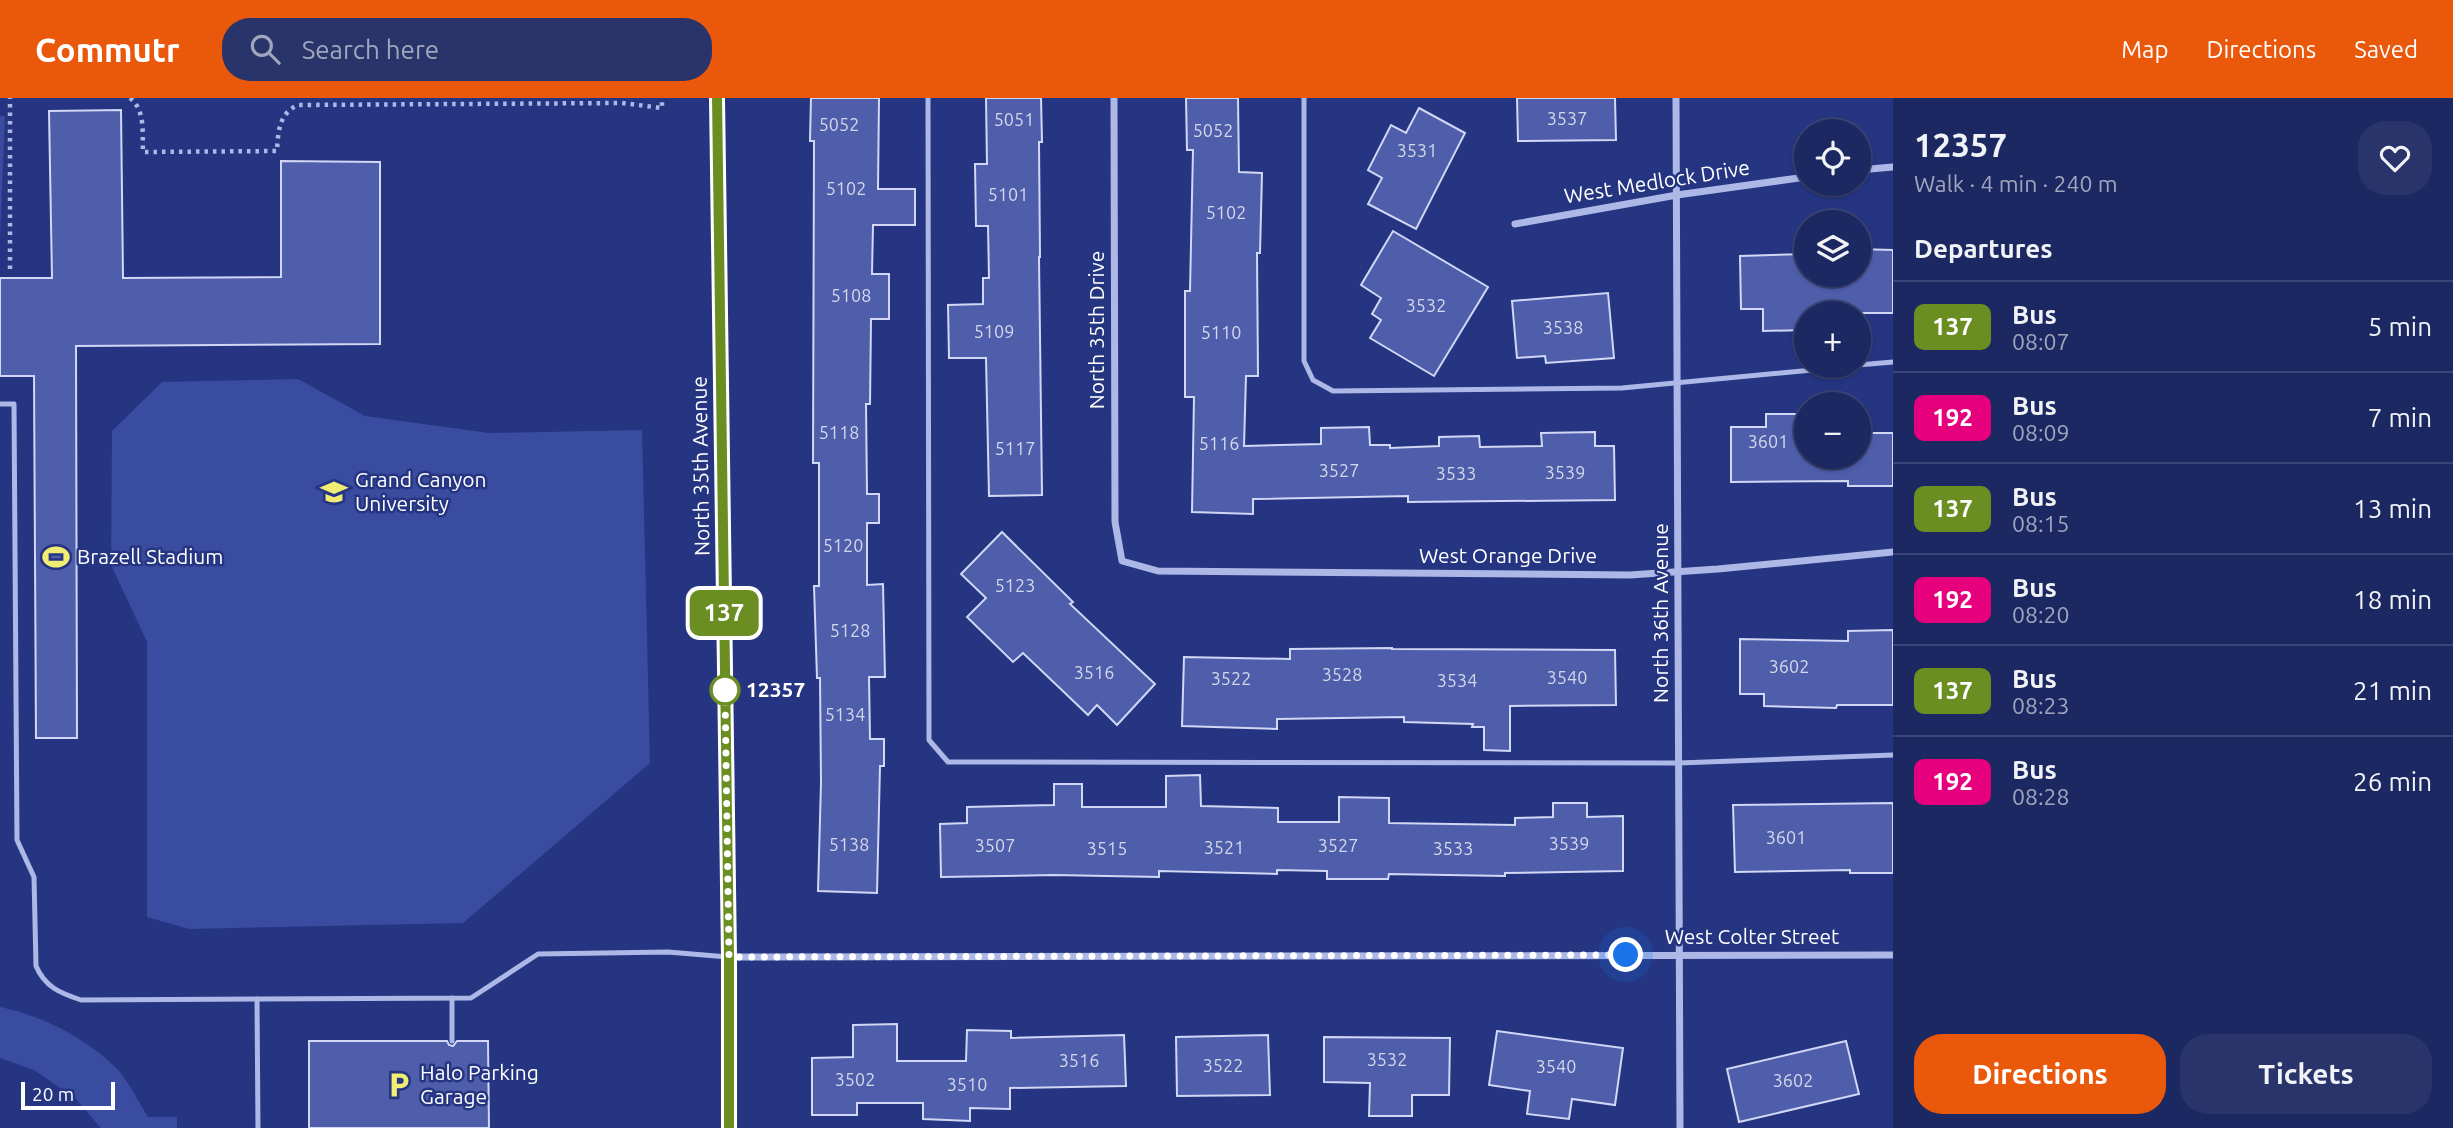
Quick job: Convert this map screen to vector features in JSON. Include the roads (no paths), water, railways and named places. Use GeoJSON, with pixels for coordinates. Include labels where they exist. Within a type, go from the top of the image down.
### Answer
{"type":"FeatureCollection","features":[{"type":"Feature","properties":{"kind":"main road","name":"North 35th Avenue"},"geometry":{"type":"LineString","coordinates":[[717,98],[729,1128]]}},
{"type":"Feature","properties":{"kind":"street","name":"North 35th Drive"},"geometry":{"type":"LineString","coordinates":[[1114,98],[1115,522],[1122,561]]}},
{"type":"Feature","properties":{"kind":"street","name":"North 36th Avenue"},"geometry":{"type":"LineString","coordinates":[[1676,98],[1680,1128]]}},
{"type":"Feature","properties":{"kind":"street"},"geometry":{"type":"LineString","coordinates":[[1871,169],[1893,167]]}},
{"type":"Feature","properties":{"kind":"street","name":"West Medlock Drive"},"geometry":{"type":"LineString","coordinates":[[1514,224],[1677,195],[1794,179]]}},
{"type":"Feature","properties":{"kind":"street","name":"West Orange Drive"},"geometry":{"type":"LineString","coordinates":[[1122,561],[1158,572],[1630,575],[1893,552]]}},
{"type":"Feature","properties":{"kind":"street","name":"West Colter Street"},"geometry":{"type":"LineString","coordinates":[[729,957],[1893,955]]}},
{"type":"Feature","properties":{"kind":"lane"},"geometry":{"type":"LineString","coordinates":[[928,98],[929,740],[948,762],[1679,763],[1893,755]]}},
{"type":"Feature","properties":{"kind":"lane"},"geometry":{"type":"LineString","coordinates":[[1304,98],[1304,361],[1313,380],[1333,391],[1622,388],[1794,372]]}},
{"type":"Feature","properties":{"kind":"lane"},"geometry":{"type":"LineString","coordinates":[[1871,364],[1893,362]]}},
{"type":"Feature","properties":{"kind":"lane"},"geometry":{"type":"LineString","coordinates":[[0,404],[14,404],[18,840],[34,877],[36,966],[41,979],[60,993],[81,1000],[471,998],[538,954],[668,952],[729,957]]}},
{"type":"Feature","properties":{"kind":"lane"},"geometry":{"type":"LineString","coordinates":[[452,998],[452,1041]]}},
{"type":"Feature","properties":{"kind":"lane"},"geometry":{"type":"LineString","coordinates":[[257,999],[258,1128]]}},
{"type":"Feature","properties":{"kind":"place","name":"Grand Canyon University"},"geometry":{"type":"Point","coordinates":[334,492]}},
{"type":"Feature","properties":{"kind":"place","name":"Brazell Stadium"},"geometry":{"type":"Point","coordinates":[56,557]}},
{"type":"Feature","properties":{"kind":"place","name":"12357"},"geometry":{"type":"Point","coordinates":[725,690]}},
{"type":"Feature","properties":{"kind":"place","name":"Halo Parking Garage"},"geometry":{"type":"Point","coordinates":[399,1085]}}]}
